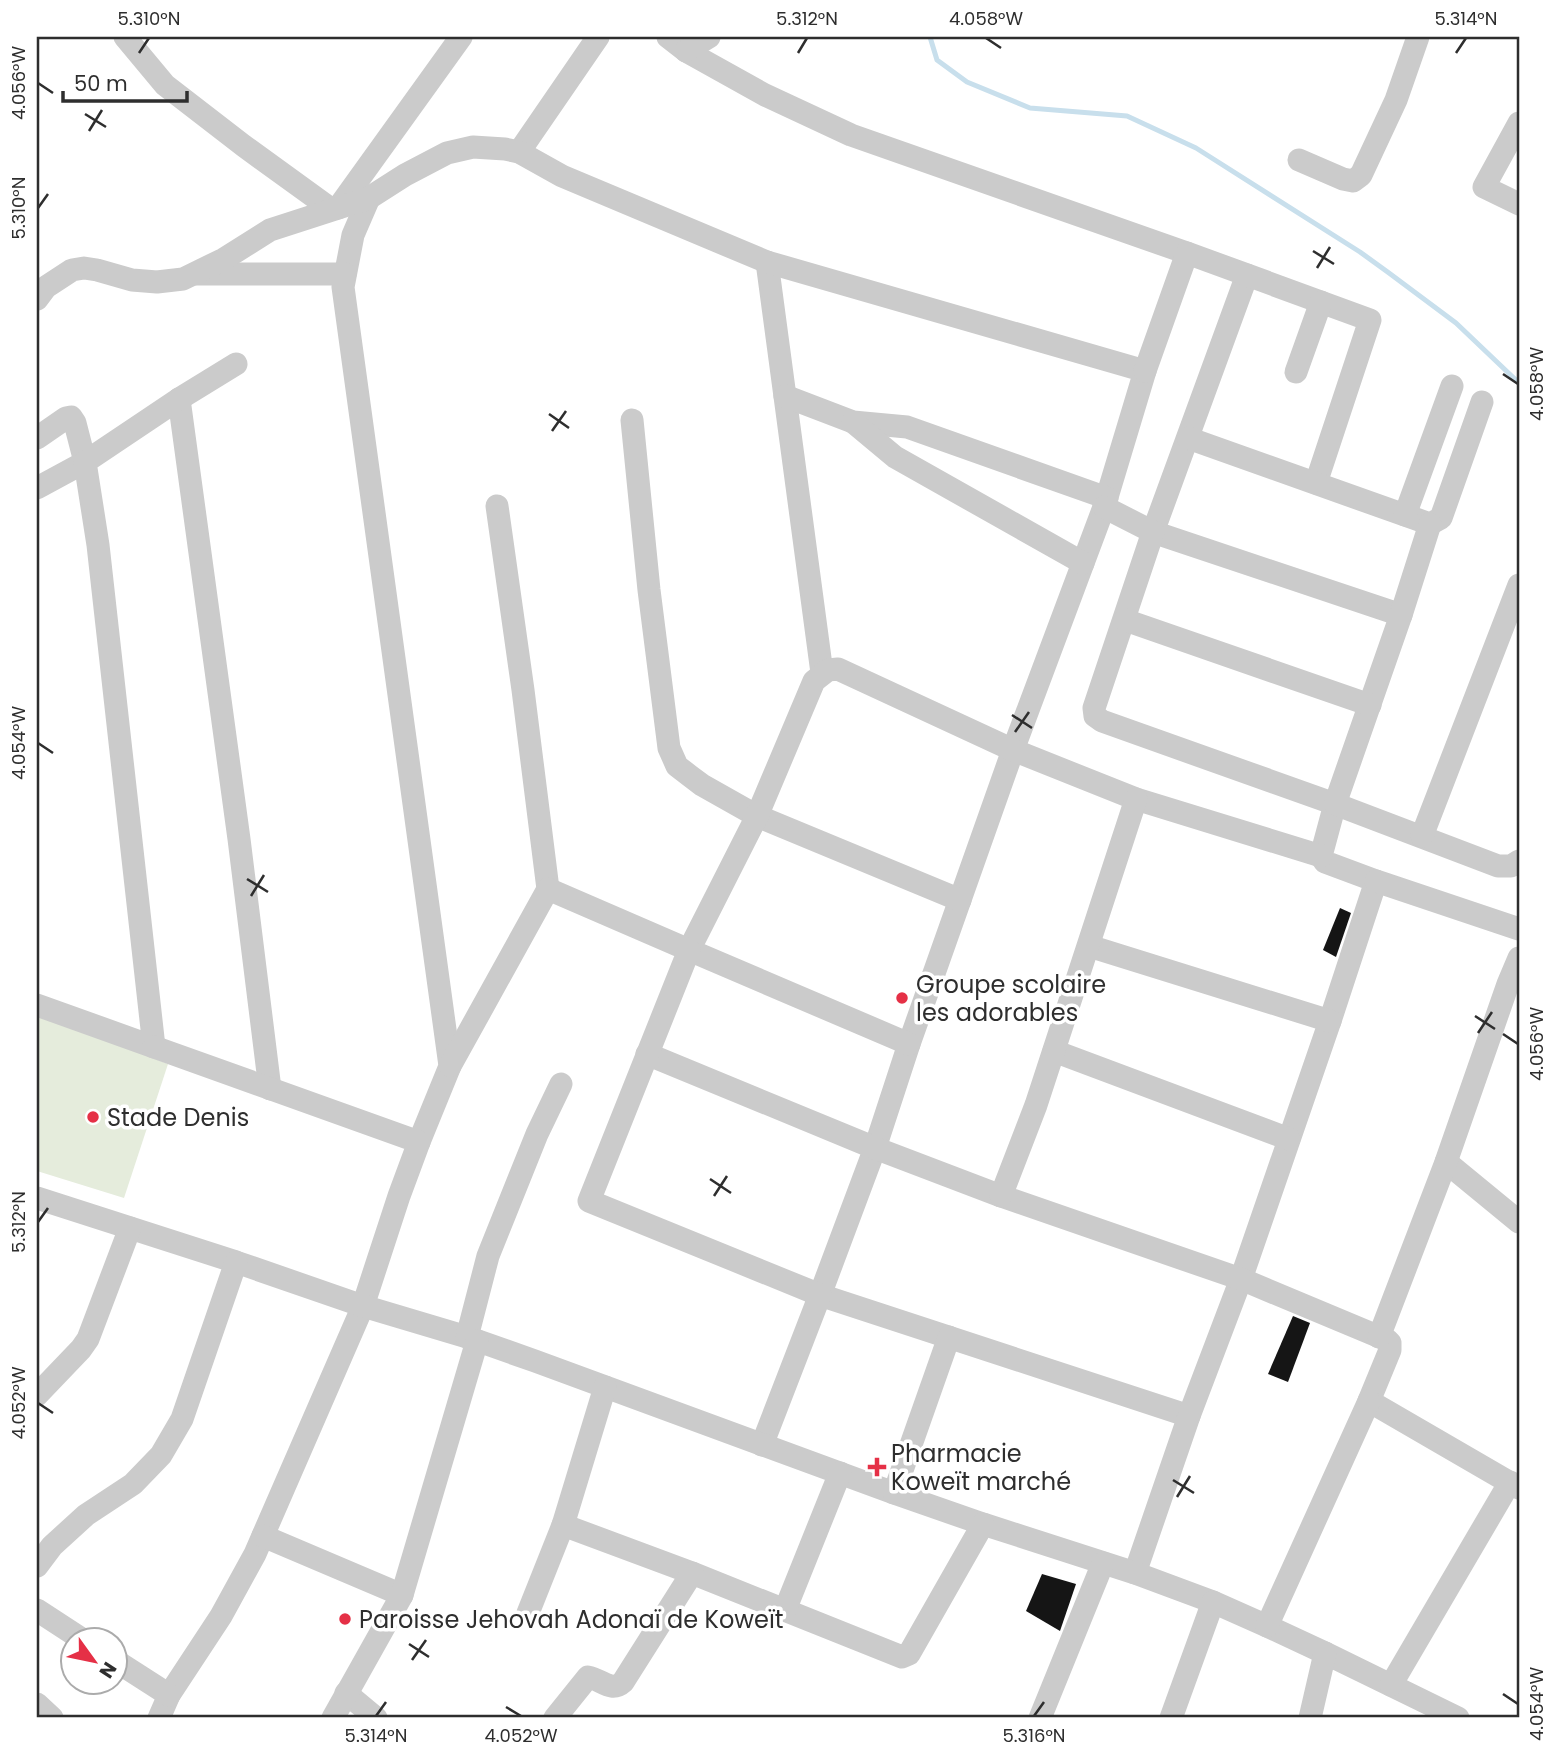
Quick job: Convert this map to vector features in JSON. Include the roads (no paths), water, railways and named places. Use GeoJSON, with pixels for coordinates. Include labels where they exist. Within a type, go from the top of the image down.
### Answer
{"type":"FeatureCollection","features":[{"type":"Feature","properties":{"kind":"street"},"geometry":{"type":"LineString","coordinates":[[125,37],[166,85],[244,146],[334,209]]}},
{"type":"Feature","properties":{"kind":"street"},"geometry":{"type":"LineString","coordinates":[[334,209],[461,37]]}},
{"type":"Feature","properties":{"kind":"street"},"geometry":{"type":"LineString","coordinates":[[519,152],[598,37]]}},
{"type":"Feature","properties":{"kind":"street"},"geometry":{"type":"LineString","coordinates":[[676,44],[709,37]]}},
{"type":"Feature","properties":{"kind":"street"},"geometry":{"type":"LineString","coordinates":[[1298,160],[1343,179],[1353,181],[1361,175],[1396,100],[1418,37]]}},
{"type":"Feature","properties":{"kind":"street"},"geometry":{"type":"LineString","coordinates":[[676,44],[765,95],[851,135],[1370,320],[1316,483]]}},
{"type":"Feature","properties":{"kind":"street"},"geometry":{"type":"LineString","coordinates":[[1519,123],[1484,187],[1519,204]]}},
{"type":"Feature","properties":{"kind":"street"},"geometry":{"type":"LineString","coordinates":[[37,299],[46,287],[72,270],[84,268],[132,281],[183,279],[224,259],[270,230],[369,198],[447,153],[473,147],[505,149],[519,152],[562,176],[767,262],[1145,371]]}},
{"type":"Feature","properties":{"kind":"street"},"geometry":{"type":"LineString","coordinates":[[369,198],[354,234],[343,287],[450,1066]]}},
{"type":"Feature","properties":{"kind":"street"},"geometry":{"type":"LineString","coordinates":[[762,1445],[875,1148],[1013,750],[1106,503],[1145,371],[1187,253]]}},
{"type":"Feature","properties":{"kind":"street"},"geometry":{"type":"LineString","coordinates":[[767,262],[822,673]]}},
{"type":"Feature","properties":{"kind":"street"},"geometry":{"type":"LineString","coordinates":[[194,274],[345,274]]}},
{"type":"Feature","properties":{"kind":"street"},"geometry":{"type":"LineString","coordinates":[[1247,275],[1153,532],[1094,708],[1095,716],[1102,721],[1335,804],[1498,866],[1511,866],[1519,861]]}},
{"type":"Feature","properties":{"kind":"street"},"geometry":{"type":"LineString","coordinates":[[1296,372],[1321,302]]}},
{"type":"Feature","properties":{"kind":"street"},"geometry":{"type":"LineString","coordinates":[[37,488],[85,462],[236,364]]}},
{"type":"Feature","properties":{"kind":"street"},"geometry":{"type":"LineString","coordinates":[[1405,515],[1452,386]]}},
{"type":"Feature","properties":{"kind":"street"},"geometry":{"type":"LineString","coordinates":[[785,396],[853,422],[907,427],[1106,503],[1153,532],[1401,615]]}},
{"type":"Feature","properties":{"kind":"street"},"geometry":{"type":"LineString","coordinates":[[179,399],[270,1089]]}},
{"type":"Feature","properties":{"kind":"street"},"geometry":{"type":"LineString","coordinates":[[1321,856],[1335,804],[1430,524],[1441,518],[1482,402]]}},
{"type":"Feature","properties":{"kind":"street"},"geometry":{"type":"LineString","coordinates":[[37,438],[71,417],[85,462],[98,545],[154,1047]]}},
{"type":"Feature","properties":{"kind":"street"},"geometry":{"type":"LineString","coordinates":[[632,420],[649,590],[669,748],[677,766],[702,785],[757,816],[960,900]]}},
{"type":"Feature","properties":{"kind":"street"},"geometry":{"type":"LineString","coordinates":[[853,422],[895,457],[1083,563]]}},
{"type":"Feature","properties":{"kind":"street"},"geometry":{"type":"LineString","coordinates":[[1188,438],[1430,524]]}},
{"type":"Feature","properties":{"kind":"street"},"geometry":{"type":"LineString","coordinates":[[159,1718],[170,1695],[234,1593],[263,1536],[363,1306],[399,1196],[450,1066],[548,889],[497,506]]}},
{"type":"Feature","properties":{"kind":"street"},"geometry":{"type":"LineString","coordinates":[[1422,836],[1519,584]]}},
{"type":"Feature","properties":{"kind":"street"},"geometry":{"type":"LineString","coordinates":[[1125,620],[1370,705]]}},
{"type":"Feature","properties":{"kind":"street"},"geometry":{"type":"LineString","coordinates":[[1189,1416],[820,1295],[589,1201],[689,950],[757,816],[814,681],[828,670],[838,669],[1013,750],[1136,799],[1321,856],[1325,862],[1376,881],[1519,929]]}},
{"type":"Feature","properties":{"kind":"street"},"geometry":{"type":"LineString","coordinates":[[1001,1196],[1036,1105],[1136,799]]}},
{"type":"Feature","properties":{"kind":"street"},"geometry":{"type":"LineString","coordinates":[[1135,1573],[1189,1416],[1241,1279],[1376,881]]}},
{"type":"Feature","properties":{"kind":"street"},"geometry":{"type":"LineString","coordinates":[[548,889],[909,1044]]}},
{"type":"Feature","properties":{"kind":"street"},"geometry":{"type":"LineString","coordinates":[[1089,946],[1330,1021]]}},
{"type":"Feature","properties":{"kind":"street"},"geometry":{"type":"LineString","coordinates":[[1379,1337],[1446,1162],[1519,958]]}},
{"type":"Feature","properties":{"kind":"street"},"geometry":{"type":"LineString","coordinates":[[37,1005],[419,1142]]}},
{"type":"Feature","properties":{"kind":"street"},"geometry":{"type":"LineString","coordinates":[[1054,1051],[1289,1139]]}},
{"type":"Feature","properties":{"kind":"street"},"geometry":{"type":"LineString","coordinates":[[647,1054],[875,1148],[1001,1196],[1241,1279],[1390,1343],[1390,1350],[1369,1401],[1267,1626]]}},
{"type":"Feature","properties":{"kind":"street"},"geometry":{"type":"LineString","coordinates":[[332,1718],[402,1595],[472,1339],[488,1256],[537,1134],[561,1084]]}},
{"type":"Feature","properties":{"kind":"street"},"geometry":{"type":"LineString","coordinates":[[1446,1162],[1519,1222]]}},
{"type":"Feature","properties":{"kind":"street"},"geometry":{"type":"LineString","coordinates":[[37,1198],[363,1306],[472,1339],[894,1493],[1135,1573],[1213,1602],[1267,1626],[1458,1718]]}},
{"type":"Feature","properties":{"kind":"street"},"geometry":{"type":"LineString","coordinates":[[37,1395],[88,1339],[130,1228]]}},
{"type":"Feature","properties":{"kind":"street"},"geometry":{"type":"LineString","coordinates":[[37,1566],[51,1546],[86,1514],[133,1484],[162,1455],[182,1419],[236,1262]]}},
{"type":"Feature","properties":{"kind":"street"},"geometry":{"type":"LineString","coordinates":[[894,1493],[949,1337]]}},
{"type":"Feature","properties":{"kind":"street"},"geometry":{"type":"LineString","coordinates":[[528,1613],[563,1524],[605,1387]]}},
{"type":"Feature","properties":{"kind":"street"},"geometry":{"type":"LineString","coordinates":[[1369,1401],[1514,1485],[1391,1685]]}},
{"type":"Feature","properties":{"kind":"street"},"geometry":{"type":"LineString","coordinates":[[785,1610],[840,1473]]}},
{"type":"Feature","properties":{"kind":"street"},"geometry":{"type":"LineString","coordinates":[[563,1524],[902,1657],[909,1654],[983,1524]]}},
{"type":"Feature","properties":{"kind":"street"},"geometry":{"type":"LineString","coordinates":[[263,1536],[402,1595]]}},
{"type":"Feature","properties":{"kind":"street"},"geometry":{"type":"LineString","coordinates":[[1040,1718],[1103,1563]]}},
{"type":"Feature","properties":{"kind":"street"},"geometry":{"type":"LineString","coordinates":[[555,1718],[588,1677],[612,1687],[623,1682],[692,1573]]}},
{"type":"Feature","properties":{"kind":"street"},"geometry":{"type":"LineString","coordinates":[[1171,1718],[1213,1602]]}},
{"type":"Feature","properties":{"kind":"street"},"geometry":{"type":"LineString","coordinates":[[37,1610],[62,1626]]}},
{"type":"Feature","properties":{"kind":"street"},"geometry":{"type":"LineString","coordinates":[[1310,1718],[1325,1653]]}},
{"type":"Feature","properties":{"kind":"street"},"geometry":{"type":"LineString","coordinates":[[130,1670],[170,1695]]}},
{"type":"Feature","properties":{"kind":"street"},"geometry":{"type":"LineString","coordinates":[[346,1693],[376,1718]]}},
{"type":"Feature","properties":{"kind":"street"},"geometry":{"type":"LineString","coordinates":[[37,1703],[52,1718]]}},
{"type":"Feature","properties":{"kind":"waterway"},"geometry":{"type":"LineString","coordinates":[[930,37],[937,60],[967,82],[1030,108],[1127,116],[1196,148],[1389,273],[1456,323],[1519,383]]}},
{"type":"Feature","properties":{"kind":"place","name":"Groupe scolaire les adorables"},"geometry":{"type":"Point","coordinates":[902,998]}},
{"type":"Feature","properties":{"kind":"place","name":"Stade Denis"},"geometry":{"type":"Point","coordinates":[93,1117]}},
{"type":"Feature","properties":{"kind":"place","name":"Pharmacie Koweït marché"},"geometry":{"type":"Point","coordinates":[877,1467]}},
{"type":"Feature","properties":{"kind":"place","name":"Paroisse Jehovah Adonaï de Koweït"},"geometry":{"type":"Point","coordinates":[345,1619]}}]}
